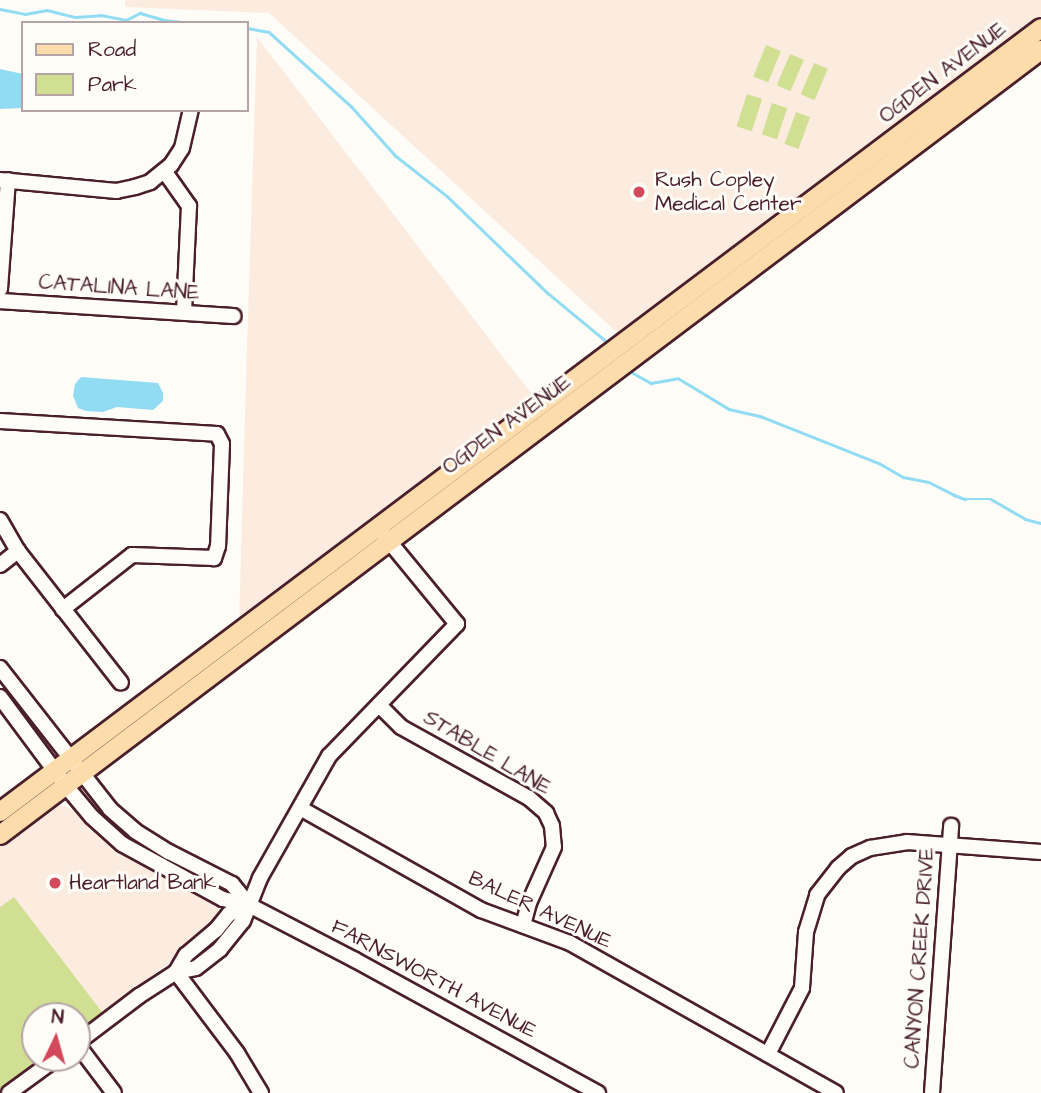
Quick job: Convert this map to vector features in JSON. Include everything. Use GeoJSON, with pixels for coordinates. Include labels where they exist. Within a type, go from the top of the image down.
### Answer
{"type":"FeatureCollection","features":[{"type":"Feature","properties":{"kind":"main road","name":"OGDEN AVENUE"},"geometry":{"type":"LineString","coordinates":[[0,835],[81,775],[384,535],[1041,28]]}},
{"type":"Feature","properties":{"kind":"main road","name":"OGDEN AVENUE"},"geometry":{"type":"LineString","coordinates":[[0,812],[62,764],[384,535],[1041,50]]}},
{"type":"Feature","properties":{"kind":"street"},"geometry":{"type":"LineString","coordinates":[[0,289],[4,180],[116,191],[150,182],[165,172],[182,148],[191,112]]}},
{"type":"Feature","properties":{"kind":"street"},"geometry":{"type":"LineString","coordinates":[[165,172],[189,206],[184,313]]}},
{"type":"Feature","properties":{"kind":"street","name":"CATALINA LANE"},"geometry":{"type":"LineString","coordinates":[[0,301],[234,317]]}},
{"type":"Feature","properties":{"kind":"street"},"geometry":{"type":"LineString","coordinates":[[0,421],[217,434],[222,444],[218,546],[214,558],[132,555],[63,609]]}},
{"type":"Feature","properties":{"kind":"street"},"geometry":{"type":"LineString","coordinates":[[0,520],[9,546],[121,683]]}},
{"type":"Feature","properties":{"kind":"street"},"geometry":{"type":"LineString","coordinates":[[91,1034],[176,972],[186,955],[216,930],[229,914],[249,905],[260,878],[329,756],[457,624],[384,535]]}},
{"type":"Feature","properties":{"kind":"street"},"geometry":{"type":"LineString","coordinates":[[0,565],[9,546]]}},
{"type":"Feature","properties":{"kind":"street"},"geometry":{"type":"LineString","coordinates":[[0,668],[62,764]]}},
{"type":"Feature","properties":{"kind":"street"},"geometry":{"type":"LineString","coordinates":[[0,697],[62,764]]}},
{"type":"Feature","properties":{"kind":"street","name":"STABLE LANE"},"geometry":{"type":"LineString","coordinates":[[379,705],[401,727],[529,798],[546,813],[554,833],[554,847],[529,903],[523,925]]}},
{"type":"Feature","properties":{"kind":"street","name":"FARNSWORTH AVENUE"},"geometry":{"type":"LineString","coordinates":[[62,764],[81,775],[123,822],[169,852],[232,884],[249,905]]}},
{"type":"Feature","properties":{"kind":"street","name":"FARNSWORTH AVENUE"},"geometry":{"type":"LineString","coordinates":[[62,764],[66,786],[92,817],[138,855],[223,899],[249,905],[419,994],[598,1093]]}},
{"type":"Feature","properties":{"kind":"street","name":"BALER AVENUE"},"geometry":{"type":"LineString","coordinates":[[300,807],[481,910],[570,943],[836,1093]]}},
{"type":"Feature","properties":{"kind":"street","name":"CANYON CREEK DRIVE"},"geometry":{"type":"LineString","coordinates":[[932,1093],[951,826]]}},
{"type":"Feature","properties":{"kind":"street"},"geometry":{"type":"LineString","coordinates":[[768,1054],[802,988],[806,932],[817,895],[852,856],[870,848],[907,842],[950,843],[1041,852]]}},
{"type":"Feature","properties":{"kind":"street"},"geometry":{"type":"LineString","coordinates":[[176,972],[237,1053],[261,1093]]}},
{"type":"Feature","properties":{"kind":"street"},"geometry":{"type":"LineString","coordinates":[[91,1063],[114,1093]]}},
{"type":"Feature","properties":{"kind":"street"},"geometry":{"type":"LineString","coordinates":[[9,1093],[38,1072]]}},
{"type":"Feature","properties":{"kind":"shaded area","name":"Rush Copley Medical Center"},"geometry":{"type":"Polygon","coordinates":[[[125,0],[1041,0],[1041,16],[1004,48],[622,337],[269,13],[125,7],[125,0]]]}},
{"type":"Feature","properties":{"kind":"shaded area"},"geometry":{"type":"Polygon","coordinates":[[[257,37],[537,401],[239,626],[246,378],[257,37]]]}},
{"type":"Feature","properties":{"kind":"shaded area"},"geometry":{"type":"Polygon","coordinates":[[[59,804],[78,811],[128,856],[214,901],[221,912],[213,928],[103,1014],[14,898],[0,907],[0,843],[49,807],[59,804]]]}},
{"type":"Feature","properties":{"kind":"green space"},"geometry":{"type":"Polygon","coordinates":[[[766,45],[781,51],[768,83],[753,77],[766,45]]]}},
{"type":"Feature","properties":{"kind":"green space"},"geometry":{"type":"Polygon","coordinates":[[[790,54],[804,60],[791,91],[777,85],[790,54]]]}},
{"type":"Feature","properties":{"kind":"green space"},"geometry":{"type":"Polygon","coordinates":[[[814,63],[828,69],[815,100],[801,94],[814,63]]]}},
{"type":"Feature","properties":{"kind":"green space"},"geometry":{"type":"Polygon","coordinates":[[[747,94],[762,99],[752,131],[736,126],[747,94]]]}},
{"type":"Feature","properties":{"kind":"green space"},"geometry":{"type":"Polygon","coordinates":[[[772,103],[787,108],[777,139],[762,134],[772,103]]]}},
{"type":"Feature","properties":{"kind":"green space"},"geometry":{"type":"Polygon","coordinates":[[[796,112],[810,117],[798,149],[784,144],[796,112]]]}},
{"type":"Feature","properties":{"kind":"green space"},"geometry":{"type":"Polygon","coordinates":[[[14,897],[105,1016],[91,1026],[91,1002],[21,1002],[21,1072],[32,1072],[4,1093],[0,1093],[0,907],[14,897]]]}},
{"type":"Feature","properties":{"kind":"water"},"geometry":{"type":"Polygon","coordinates":[[[0,69],[21,74],[21,108],[0,109],[0,69]]]}},
{"type":"Feature","properties":{"kind":"water"},"geometry":{"type":"Polygon","coordinates":[[[81,377],[158,383],[163,393],[163,401],[153,410],[117,407],[103,412],[86,411],[78,408],[73,396],[75,384],[81,377]]]}},
{"type":"Feature","properties":{"kind":"waterway"},"geometry":{"type":"LineString","coordinates":[[0,9],[25,14],[47,10],[75,17],[101,15],[126,20],[140,13],[174,21]]}},
{"type":"Feature","properties":{"kind":"waterway"},"geometry":{"type":"LineString","coordinates":[[248,28],[269,32],[352,107],[396,156],[447,196],[549,294],[606,341]]}},
{"type":"Feature","properties":{"kind":"waterway"},"geometry":{"type":"LineString","coordinates":[[633,373],[651,383],[678,378],[729,409],[760,416],[879,463],[903,477],[929,482],[965,499],[991,499],[1025,519],[1041,523]]}},
{"type":"Feature","properties":{"kind":"place","name":"Rush Copley Medical Center"},"geometry":{"type":"Point","coordinates":[639,192]}},
{"type":"Feature","properties":{"kind":"place","name":"Heartland Bank"},"geometry":{"type":"Point","coordinates":[55,883]}}]}
